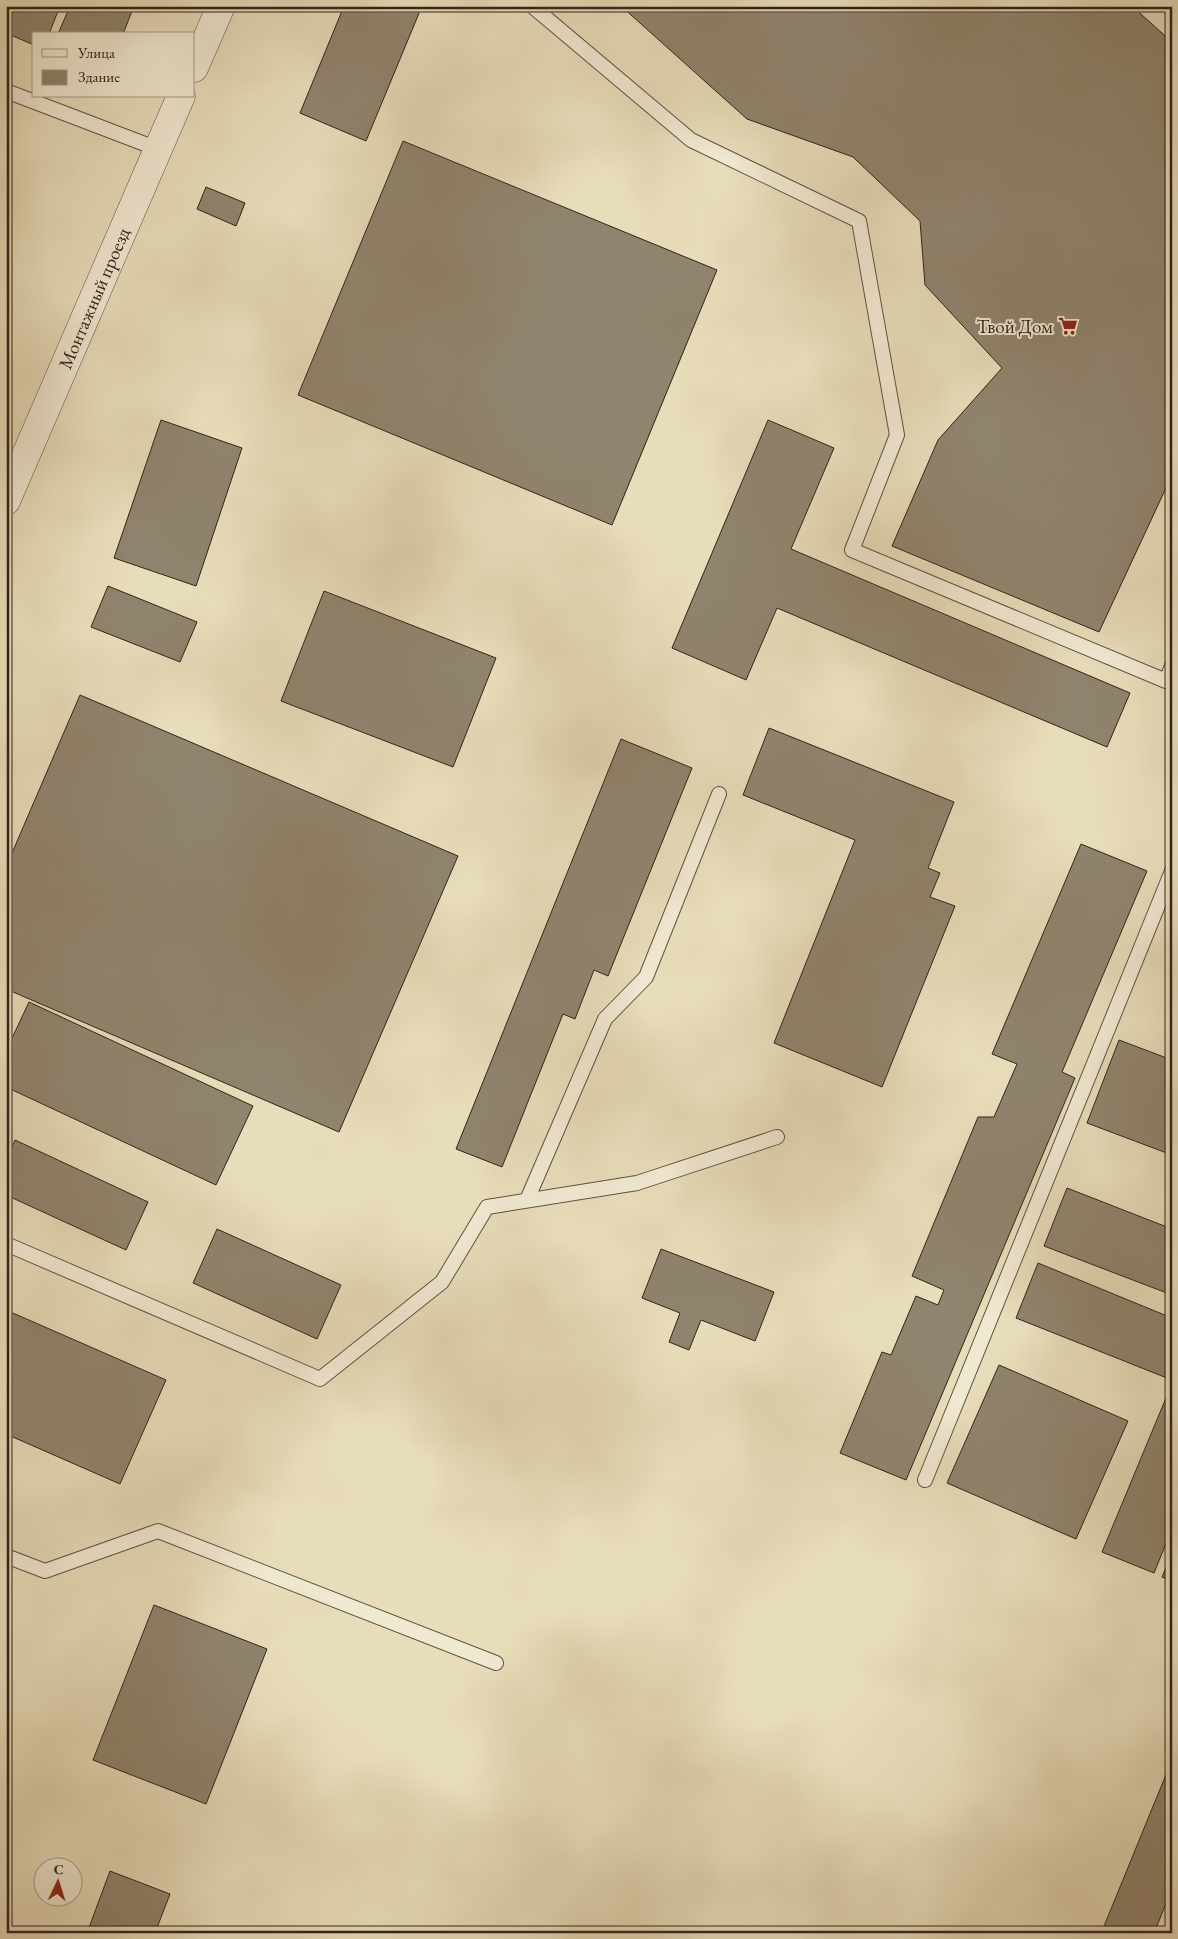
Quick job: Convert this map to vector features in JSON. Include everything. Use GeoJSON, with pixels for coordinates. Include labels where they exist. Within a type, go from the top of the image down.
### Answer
{"type":"FeatureCollection","features":[{"type":"Feature","properties":{"kind":"street"},"geometry":{"type":"LineString","coordinates":[[195,66],[221,6]]}},
{"type":"Feature","properties":{"kind":"street","name":"Монтажный проезд"},"geometry":{"type":"LineString","coordinates":[[7,497],[180,98]]}},
{"type":"Feature","properties":{"kind":"lane"},"geometry":{"type":"LineString","coordinates":[[532,6],[691,140],[859,221],[897,435],[852,550],[1166,680],[1172,666]]}},
{"type":"Feature","properties":{"kind":"lane"},"geometry":{"type":"LineString","coordinates":[[6,91],[158,149]]}},
{"type":"Feature","properties":{"kind":"lane"},"geometry":{"type":"LineString","coordinates":[[527,1200],[605,1019],[646,977],[719,794]]}},
{"type":"Feature","properties":{"kind":"lane"},"geometry":{"type":"LineString","coordinates":[[925,1480],[1172,871]]}},
{"type":"Feature","properties":{"kind":"lane"},"geometry":{"type":"LineString","coordinates":[[6,1244],[320,1379],[442,1282],[487,1207],[637,1183],[777,1137]]}},
{"type":"Feature","properties":{"kind":"lane"},"geometry":{"type":"LineString","coordinates":[[6,1556],[45,1571],[158,1531],[496,1663]]}},
{"type":"Feature","properties":{"kind":"building"},"geometry":{"type":"Polygon","coordinates":[[[6,6],[60,6],[50,32],[32,32],[32,44],[6,33],[6,6]]]}},
{"type":"Feature","properties":{"kind":"building"},"geometry":{"type":"Polygon","coordinates":[[[70,6],[134,6],[124,32],[59,32],[70,6]]]}},
{"type":"Feature","properties":{"kind":"building"},"geometry":{"type":"Polygon","coordinates":[[[344,6],[422,6],[366,141],[300,113],[344,6]]]}},
{"type":"Feature","properties":{"kind":"building","name":"Твой Дом"},"geometry":{"type":"Polygon","coordinates":[[[621,6],[1132,6],[1172,42],[1172,475],[1099,632],[892,546],[938,440],[1002,368],[925,285],[920,221],[853,157],[747,119],[621,6]]]}},
{"type":"Feature","properties":{"kind":"building"},"geometry":{"type":"Polygon","coordinates":[[[403,141],[717,270],[612,525],[298,395],[403,141]]]}},
{"type":"Feature","properties":{"kind":"building"},"geometry":{"type":"Polygon","coordinates":[[[206,187],[245,203],[236,226],[197,209],[206,187]]]}},
{"type":"Feature","properties":{"kind":"building"},"geometry":{"type":"Polygon","coordinates":[[[161,420],[242,448],[196,586],[114,558],[161,420]]]}},
{"type":"Feature","properties":{"kind":"building"},"geometry":{"type":"Polygon","coordinates":[[[768,420],[834,448],[791,549],[1130,693],[1107,747],[777,608],[746,680],[672,648],[768,420]]]}},
{"type":"Feature","properties":{"kind":"building"},"geometry":{"type":"Polygon","coordinates":[[[108,586],[197,622],[180,662],[91,627],[108,586]]]}},
{"type":"Feature","properties":{"kind":"building"},"geometry":{"type":"Polygon","coordinates":[[[324,591],[496,658],[453,767],[281,701],[324,591]]]}},
{"type":"Feature","properties":{"kind":"building"},"geometry":{"type":"Polygon","coordinates":[[[80,695],[458,856],[339,1132],[6,989],[6,867],[80,695]]]}},
{"type":"Feature","properties":{"kind":"building"},"geometry":{"type":"Polygon","coordinates":[[[769,728],[954,802],[928,868],[940,873],[930,897],[955,906],[882,1087],[774,1043],[855,840],[743,795],[769,728]]]}},
{"type":"Feature","properties":{"kind":"building"},"geometry":{"type":"Polygon","coordinates":[[[621,739],[692,768],[608,976],[594,970],[575,1019],[563,1014],[502,1167],[456,1149],[621,739]]]}},
{"type":"Feature","properties":{"kind":"building"},"geometry":{"type":"Polygon","coordinates":[[[1081,844],[1147,871],[1062,1072],[1075,1078],[906,1480],[840,1453],[882,1352],[891,1355],[916,1296],[938,1305],[944,1290],[912,1276],[978,1117],[994,1117],[1017,1064],[992,1054],[1081,844]]]}},
{"type":"Feature","properties":{"kind":"building"},"geometry":{"type":"Polygon","coordinates":[[[29,1002],[253,1106],[216,1185],[6,1087],[6,1051],[29,1002]]]}},
{"type":"Feature","properties":{"kind":"building"},"geometry":{"type":"Polygon","coordinates":[[[1119,1040],[1172,1060],[1172,1155],[1087,1123],[1119,1040]]]}},
{"type":"Feature","properties":{"kind":"building"},"geometry":{"type":"Polygon","coordinates":[[[15,1140],[148,1202],[126,1250],[6,1195],[6,1160],[15,1140]]]}},
{"type":"Feature","properties":{"kind":"building"},"geometry":{"type":"Polygon","coordinates":[[[1067,1188],[1172,1229],[1172,1295],[1044,1246],[1067,1188]]]}},
{"type":"Feature","properties":{"kind":"building"},"geometry":{"type":"Polygon","coordinates":[[[217,1229],[341,1285],[317,1339],[193,1283],[217,1229]]]}},
{"type":"Feature","properties":{"kind":"building"},"geometry":{"type":"Polygon","coordinates":[[[661,1249],[774,1292],[755,1341],[701,1320],[689,1350],[669,1342],[680,1313],[642,1298],[661,1249]]]}},
{"type":"Feature","properties":{"kind":"building"},"geometry":{"type":"Polygon","coordinates":[[[1038,1263],[1172,1318],[1172,1380],[1016,1318],[1038,1263]]]}},
{"type":"Feature","properties":{"kind":"building"},"geometry":{"type":"Polygon","coordinates":[[[6,1310],[166,1380],[120,1484],[6,1434],[6,1310]]]}},
{"type":"Feature","properties":{"kind":"building"},"geometry":{"type":"Polygon","coordinates":[[[999,1365],[1128,1421],[1076,1539],[947,1483],[999,1365]]]}},
{"type":"Feature","properties":{"kind":"building"},"geometry":{"type":"Polygon","coordinates":[[[1166,1398],[1172,1400],[1172,1529],[1154,1573],[1102,1552],[1166,1398]]]}},
{"type":"Feature","properties":{"kind":"building"},"geometry":{"type":"Polygon","coordinates":[[[1172,1554],[1172,1581],[1162,1577],[1172,1554]]]}},
{"type":"Feature","properties":{"kind":"building"},"geometry":{"type":"Polygon","coordinates":[[[154,1605],[267,1649],[206,1804],[93,1760],[154,1605]]]}},
{"type":"Feature","properties":{"kind":"building"},"geometry":{"type":"Polygon","coordinates":[[[1172,1760],[1172,1889],[1154,1933],[1102,1931],[1172,1760]]]}},
{"type":"Feature","properties":{"kind":"building"},"geometry":{"type":"Polygon","coordinates":[[[110,1871],[170,1894],[155,1933],[87,1933],[110,1871]]]}},
{"type":"Feature","properties":{"kind":"place","name":"Твой Дом"},"geometry":{"type":"Point","coordinates":[1068,326]}}]}
